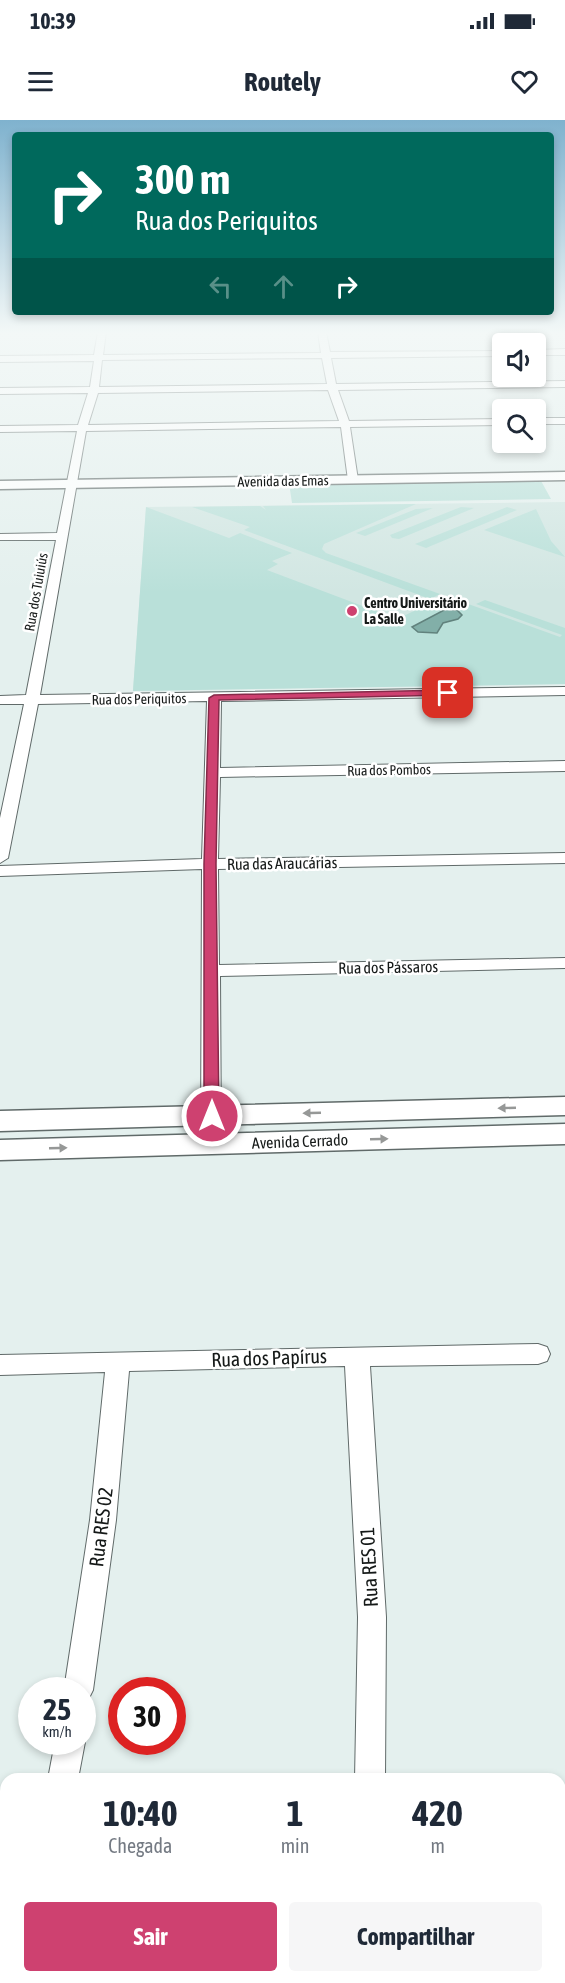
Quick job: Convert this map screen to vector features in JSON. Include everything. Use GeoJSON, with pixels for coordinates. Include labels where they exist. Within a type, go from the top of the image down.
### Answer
{"type":"FeatureCollection","features":[{"type":"Feature","properties":{"kind":"street","name":"Rua dos Tuiuiús"},"geometry":{"type":"LineString","coordinates":[[0,858],[8,777],[32,699],[85,419]]}},
{"type":"Feature","properties":{"kind":"street"},"geometry":{"type":"LineString","coordinates":[[343,419],[352,475]]}},
{"type":"Feature","properties":{"kind":"street"},"geometry":{"type":"LineString","coordinates":[[546,421],[565,421]]}},
{"type":"Feature","properties":{"kind":"street"},"geometry":{"type":"LineString","coordinates":[[0,429],[492,422]]}},
{"type":"Feature","properties":{"kind":"street","name":"Avenida das Emas"},"geometry":{"type":"LineString","coordinates":[[0,485],[72,479],[352,475],[565,468]]}},
{"type":"Feature","properties":{"kind":"street","name":"Avenida das Emas"},"geometry":{"type":"LineString","coordinates":[[0,475],[72,479]]}},
{"type":"Feature","properties":{"kind":"street","name":"Avenida das Emas"},"geometry":{"type":"LineString","coordinates":[[352,475],[565,476]]}},
{"type":"Feature","properties":{"kind":"street"},"geometry":{"type":"LineString","coordinates":[[0,537],[61,536]]}},
{"type":"Feature","properties":{"kind":"street","name":"Rua dos Periquitos"},"geometry":{"type":"LineString","coordinates":[[0,700],[565,691]]}},
{"type":"Feature","properties":{"kind":"street"},"geometry":{"type":"LineString","coordinates":[[211,1130],[210,864],[214,698]]}},
{"type":"Feature","properties":{"kind":"street","name":"Rua dos Pombos"},"geometry":{"type":"LineString","coordinates":[[213,773],[565,766]]}},
{"type":"Feature","properties":{"kind":"street","name":"Rua das Araucárias"},"geometry":{"type":"LineString","coordinates":[[0,871],[210,864],[565,858]]}},
{"type":"Feature","properties":{"kind":"street","name":"Rua dos Pássaros"},"geometry":{"type":"LineString","coordinates":[[211,970],[565,963]]}},
{"type":"Feature","properties":{"kind":"street","name":"Avenida Cerrado"},"geometry":{"type":"LineString","coordinates":[[0,1150],[211,1130],[565,1106]]}},
{"type":"Feature","properties":{"kind":"street","name":"Avenida Cerrado"},"geometry":{"type":"LineString","coordinates":[[0,1121],[211,1130],[565,1134]]}},
{"type":"Feature","properties":{"kind":"street","name":"Rua dos Papírus"},"geometry":{"type":"LineString","coordinates":[[0,1365],[538,1354]]}},
{"type":"Feature","properties":{"kind":"street","name":"Rua RES 01"},"geometry":{"type":"LineString","coordinates":[[357,1356],[372,1617],[370,1773]]}},
{"type":"Feature","properties":{"kind":"street","name":"Rua RES 02"},"geometry":{"type":"LineString","coordinates":[[80,1677],[103,1520],[118,1362]]}},
{"type":"Feature","properties":{"kind":"street"},"geometry":{"type":"LineString","coordinates":[[64,1773],[68,1755]]}},
{"type":"Feature","properties":{"kind":"shaded area"},"geometry":{"type":"Polygon","coordinates":[[[540,479],[551,499],[292,503],[289,483],[540,479]]]}},
{"type":"Feature","properties":{"kind":"shaded area","name":"Centro Universitário La Salle"},"geometry":{"type":"Polygon","coordinates":[[[565,502],[565,684],[133,691],[146,507],[565,502]]]}},
{"type":"Feature","properties":{"kind":"shaded area"},"geometry":{"type":"Polygon","coordinates":[[[416,504],[324,544],[322,549],[326,553],[440,594],[430,599],[244,530],[250,527],[192,507],[260,506],[266,510],[263,506],[416,504]]]}},
{"type":"Feature","properties":{"kind":"shaded area"},"geometry":{"type":"Polygon","coordinates":[[[146,507],[229,538],[240,533],[292,553],[272,561],[278,564],[267,570],[397,619],[446,596],[560,637],[562,635],[476,604],[485,600],[565,628],[565,684],[133,691],[146,507]]]}},
{"type":"Feature","properties":{"kind":"shaded area"},"geometry":{"type":"Polygon","coordinates":[[[461,507],[474,508],[399,539],[392,538],[390,535],[461,507]]]}},
{"type":"Feature","properties":{"kind":"shaded area"},"geometry":{"type":"Polygon","coordinates":[[[507,507],[517,510],[426,548],[415,544],[507,507]]]}},
{"type":"Feature","properties":{"kind":"shaded area"},"geometry":{"type":"Polygon","coordinates":[[[433,508],[365,536],[356,533],[416,509],[433,508]]]}},
{"type":"Feature","properties":{"kind":"shaded area"},"geometry":{"type":"Polygon","coordinates":[[[536,509],[551,541],[565,557],[484,530],[536,509]]]}},
{"type":"Feature","properties":{"kind":"shaded area"},"geometry":{"type":"Polygon","coordinates":[[[446,609],[457,610],[462,615],[458,619],[443,623],[437,633],[418,632],[412,627],[446,609]]]}},
{"type":"Feature","properties":{"kind":"place","name":"Centro Universitário La Salle"},"geometry":{"type":"Point","coordinates":[352,611]}},
{"type":"Feature","properties":{"kind":"route"},"geometry":{"type":"LineString","coordinates":[[212,1116],[210,864],[214,698],[448,693]]}}]}
